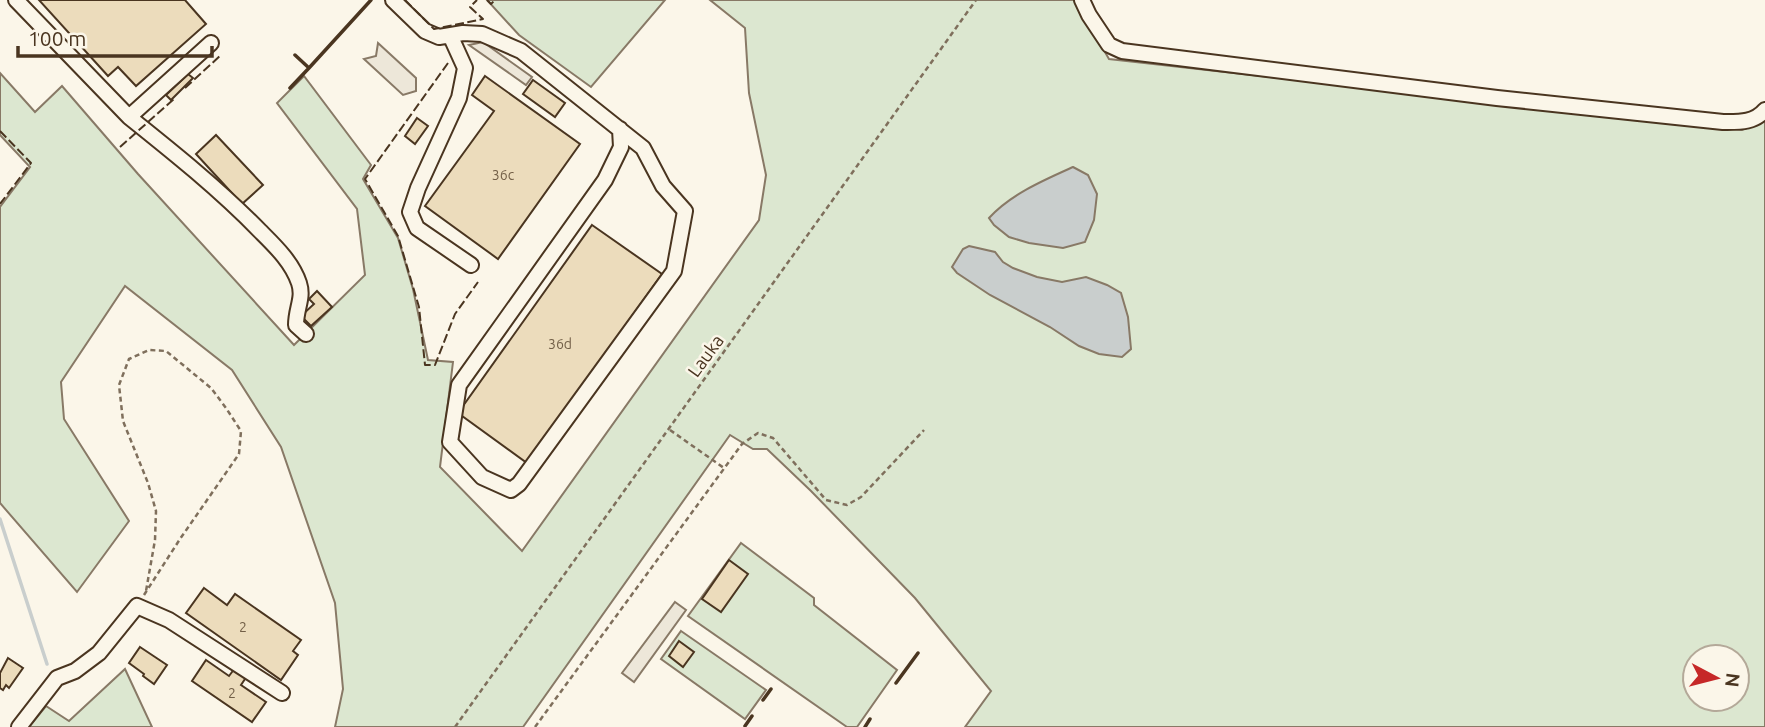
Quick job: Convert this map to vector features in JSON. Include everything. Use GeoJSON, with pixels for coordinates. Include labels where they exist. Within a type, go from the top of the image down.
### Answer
{"type":"FeatureCollection","features":[{"type":"Feature","properties":{"kind":"street"},"geometry":{"type":"LineString","coordinates":[[16,0],[129,117],[226,197],[283,255],[298,281],[302,296],[296,311],[296,325],[306,334]]}},
{"type":"Feature","properties":{"kind":"street"},"geometry":{"type":"LineString","coordinates":[[393,0],[425,32],[439,37],[463,33],[482,34],[521,51],[620,129],[643,148],[663,186],[685,211],[674,271],[519,484],[511,490],[482,477],[450,442],[459,386],[605,180],[621,147],[620,129]]}},
{"type":"Feature","properties":{"kind":"street"},"geometry":{"type":"LineString","coordinates":[[1082,0],[1109,45],[1122,51],[1497,98],[1723,122],[1748,122],[1762,115],[1765,110]]}},
{"type":"Feature","properties":{"kind":"street"},"geometry":{"type":"LineString","coordinates":[[450,35],[465,68],[459,98],[418,188],[410,212],[417,228],[471,265]]}},
{"type":"Feature","properties":{"kind":"street"},"geometry":{"type":"LineString","coordinates":[[129,117],[211,43]]}},
{"type":"Feature","properties":{"kind":"street"},"geometry":{"type":"LineString","coordinates":[[19,727],[57,678],[75,671],[99,653],[137,607],[169,620],[282,693]]}},
{"type":"Feature","properties":{"kind":"path","name":"Lauka"},"geometry":{"type":"LineString","coordinates":[[455,727],[976,0]]}},
{"type":"Feature","properties":{"kind":"path"},"geometry":{"type":"LineString","coordinates":[[137,607],[180,539],[240,454],[241,431],[211,388],[166,351],[149,350],[129,359],[119,385],[123,421],[156,511],[155,540],[146,591]]}},
{"type":"Feature","properties":{"kind":"path"},"geometry":{"type":"LineString","coordinates":[[668,429],[724,468]]}},
{"type":"Feature","properties":{"kind":"path"},"geometry":{"type":"LineString","coordinates":[[535,727],[742,444],[758,433],[773,438],[827,500],[847,505],[861,497],[924,430]]}},
{"type":"Feature","properties":{"kind":"green space"},"geometry":{"type":"Polygon","coordinates":[[[487,0],[665,0],[591,87],[519,35],[487,0]]]}},
{"type":"Feature","properties":{"kind":"green space"},"geometry":{"type":"Polygon","coordinates":[[[710,0],[1075,0],[1109,59],[1742,130],[1765,121],[1765,727],[965,727],[991,691],[915,598],[811,491],[767,449],[753,449],[730,435],[523,727],[335,727],[343,689],[335,603],[281,447],[232,370],[125,286],[61,382],[64,419],[129,521],[77,592],[0,503],[0,207],[30,167],[0,135],[0,73],[35,112],[62,86],[138,174],[294,345],[365,275],[357,209],[277,103],[304,76],[371,165],[363,179],[398,238],[413,289],[428,360],[453,362],[440,467],[522,551],[759,220],[766,175],[749,93],[745,28],[710,0]]]}},
{"type":"Feature","properties":{"kind":"green space"},"geometry":{"type":"Polygon","coordinates":[[[741,543],[814,598],[814,605],[897,670],[857,727],[847,727],[688,616],[741,543]]]}},
{"type":"Feature","properties":{"kind":"green space"},"geometry":{"type":"Polygon","coordinates":[[[681,631],[766,690],[745,719],[661,659],[681,631]]]}},
{"type":"Feature","properties":{"kind":"green space"},"geometry":{"type":"Polygon","coordinates":[[[125,669],[152,727],[29,727],[46,706],[69,721],[125,669]]]}},
{"type":"Feature","properties":{"kind":"shaded area"},"geometry":{"type":"Polygon","coordinates":[[[483,42],[532,77],[526,85],[469,45],[483,42]]]}},
{"type":"Feature","properties":{"kind":"shaded area"},"geometry":{"type":"Polygon","coordinates":[[[378,43],[416,78],[416,91],[403,95],[364,59],[376,56],[378,43]]]}},
{"type":"Feature","properties":{"kind":"shaded area"},"geometry":{"type":"Polygon","coordinates":[[[1073,167],[1088,175],[1097,194],[1094,220],[1085,242],[1063,248],[1029,243],[1009,237],[989,218],[1018,195],[1073,167]]]}},
{"type":"Feature","properties":{"kind":"shaded area"},"geometry":{"type":"Polygon","coordinates":[[[969,246],[995,252],[1003,262],[1013,268],[1037,277],[1062,282],[1086,277],[1121,293],[1128,317],[1131,349],[1122,357],[1099,354],[1079,346],[990,295],[952,267],[963,249],[969,246]]]}},
{"type":"Feature","properties":{"kind":"shaded area"},"geometry":{"type":"Polygon","coordinates":[[[675,602],[686,610],[634,682],[622,673],[675,602]]]}},
{"type":"Feature","properties":{"kind":"building"},"geometry":{"type":"Polygon","coordinates":[[[39,0],[185,0],[206,24],[136,86],[118,67],[108,76],[39,0]]]}},
{"type":"Feature","properties":{"kind":"building"},"geometry":{"type":"Polygon","coordinates":[[[188,74],[193,78],[171,100],[166,95],[188,74]]]}},
{"type":"Feature","properties":{"kind":"building"},"geometry":{"type":"Polygon","coordinates":[[[485,76],[580,144],[498,259],[425,206],[494,111],[472,95],[485,76]]]}},
{"type":"Feature","properties":{"kind":"building"},"geometry":{"type":"Polygon","coordinates":[[[533,80],[565,103],[555,117],[523,94],[533,80]]]}},
{"type":"Feature","properties":{"kind":"building"},"geometry":{"type":"Polygon","coordinates":[[[417,118],[428,126],[415,144],[405,136],[417,118]]]}},
{"type":"Feature","properties":{"kind":"building"},"geometry":{"type":"Polygon","coordinates":[[[216,135],[263,185],[242,204],[196,154],[216,135]]]}},
{"type":"Feature","properties":{"kind":"building"},"geometry":{"type":"Polygon","coordinates":[[[592,225],[662,274],[527,463],[458,413],[592,225]]]}},
{"type":"Feature","properties":{"kind":"building"},"geometry":{"type":"Polygon","coordinates":[[[317,291],[332,307],[311,326],[301,316],[314,304],[309,299],[317,291]]]}},
{"type":"Feature","properties":{"kind":"building"},"geometry":{"type":"Polygon","coordinates":[[[729,560],[748,574],[721,612],[702,599],[729,560]]]}},
{"type":"Feature","properties":{"kind":"building"},"geometry":{"type":"Polygon","coordinates":[[[204,588],[227,605],[235,594],[301,640],[293,651],[298,655],[281,680],[186,613],[204,588]]]}},
{"type":"Feature","properties":{"kind":"building"},"geometry":{"type":"Polygon","coordinates":[[[679,641],[694,652],[683,667],[669,656],[679,641]]]}},
{"type":"Feature","properties":{"kind":"building"},"geometry":{"type":"Polygon","coordinates":[[[140,647],[167,665],[154,684],[129,663],[140,647]]]}},
{"type":"Feature","properties":{"kind":"building"},"geometry":{"type":"Polygon","coordinates":[[[8,658],[23,668],[9,688],[6,685],[3,690],[0,688],[0,673],[8,658]]]}},
{"type":"Feature","properties":{"kind":"building"},"geometry":{"type":"Polygon","coordinates":[[[206,660],[229,676],[235,668],[247,676],[241,685],[266,702],[252,722],[192,681],[206,660]]]}},
{"type":"Feature","properties":{"kind":"waterway"},"geometry":{"type":"LineString","coordinates":[[0,519],[47,664]]}},
{"type":"Feature","properties":{"kind":"fence"},"geometry":{"type":"LineString","coordinates":[[405,0],[434,29],[483,19],[470,7],[477,0]]}},
{"type":"Feature","properties":{"kind":"fence"},"geometry":{"type":"LineString","coordinates":[[487,0],[491,4],[495,0]]}},
{"type":"Feature","properties":{"kind":"fence"},"geometry":{"type":"LineString","coordinates":[[185,88],[221,55]]}},
{"type":"Feature","properties":{"kind":"fence"},"geometry":{"type":"LineString","coordinates":[[448,63],[365,179],[398,236],[419,307],[425,365],[435,365],[455,314],[478,282]]}},
{"type":"Feature","properties":{"kind":"fence"},"geometry":{"type":"LineString","coordinates":[[120,147],[175,98]]}},
{"type":"Feature","properties":{"kind":"fence"},"geometry":{"type":"LineString","coordinates":[[0,131],[31,163],[0,204]]}},
{"type":"Feature","properties":{"kind":"wall"},"geometry":{"type":"LineString","coordinates":[[295,55],[309,68],[371,0]]}},
{"type":"Feature","properties":{"kind":"wall"},"geometry":{"type":"LineString","coordinates":[[290,88],[309,68]]}},
{"type":"Feature","properties":{"kind":"wall"},"geometry":{"type":"LineString","coordinates":[[896,683],[918,653]]}},
{"type":"Feature","properties":{"kind":"wall"},"geometry":{"type":"LineString","coordinates":[[763,700],[771,689]]}},
{"type":"Feature","properties":{"kind":"wall"},"geometry":{"type":"LineString","coordinates":[[745,726],[752,716]]}},
{"type":"Feature","properties":{"kind":"wall"},"geometry":{"type":"LineString","coordinates":[[865,727],[870,719]]}}]}
